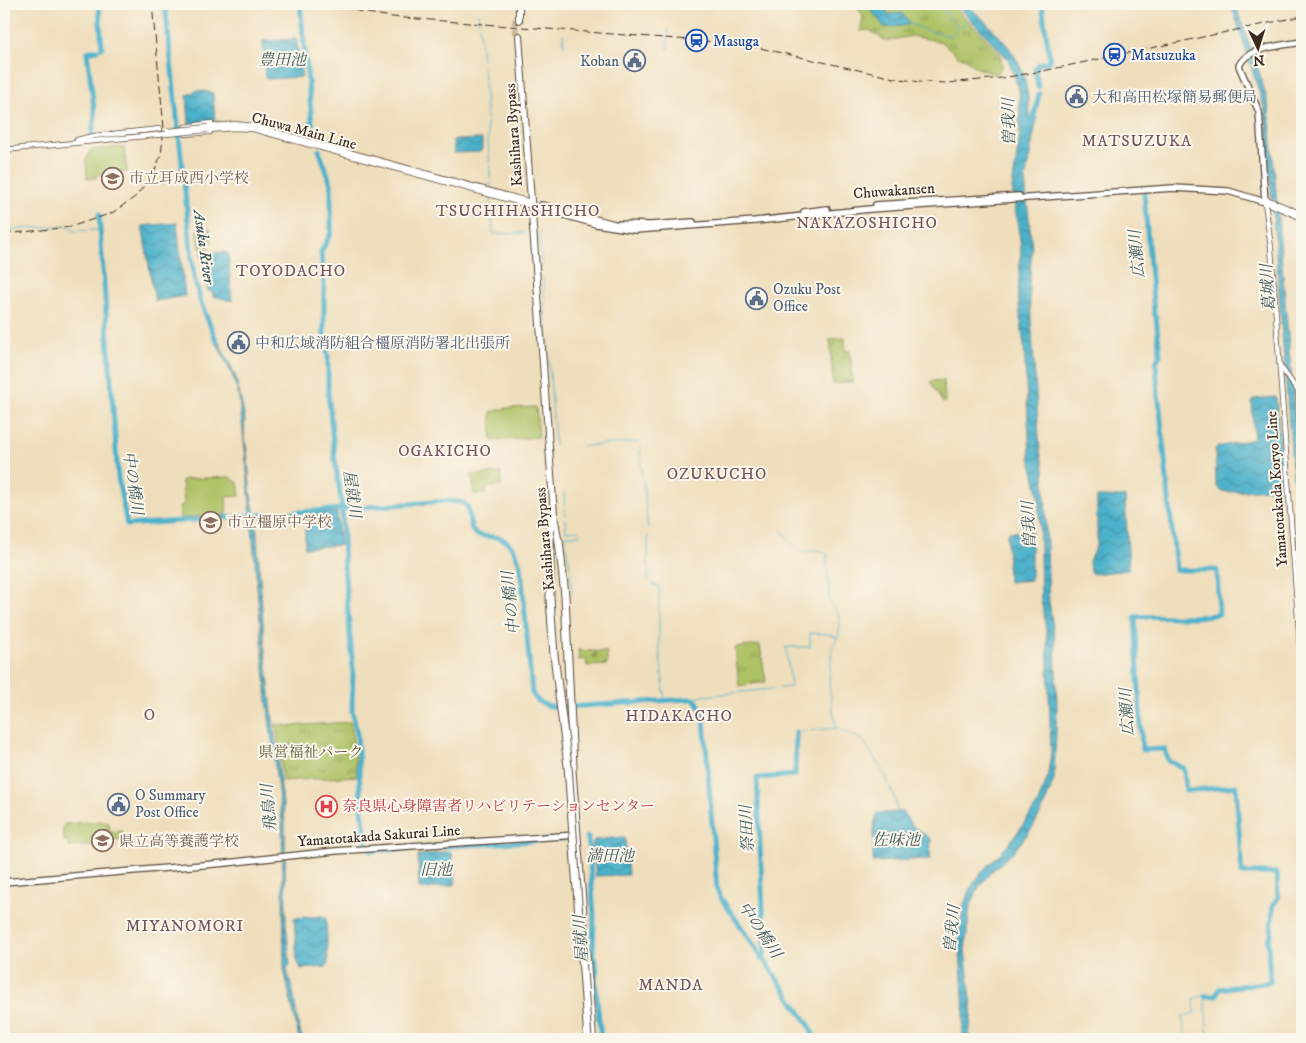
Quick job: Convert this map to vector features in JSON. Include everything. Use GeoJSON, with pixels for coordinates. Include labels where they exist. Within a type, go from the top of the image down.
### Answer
{"type":"FeatureCollection","features":[{"type":"Feature","properties":{"kind":"highway"},"geometry":{"type":"LineString","coordinates":[[517,4],[517,20]]}},
{"type":"Feature","properties":{"kind":"highway","name":"Kashihara Bypass"},"geometry":{"type":"LineString","coordinates":[[518,36],[550,536],[555,648],[566,708],[568,798],[570,822],[575,835],[593,1039]]}},
{"type":"Feature","properties":{"kind":"highway","name":"Kashihara Bypass"},"geometry":{"type":"LineString","coordinates":[[529,203],[554,515],[559,541],[566,708],[588,1039]]}},
{"type":"Feature","properties":{"kind":"highway"},"geometry":{"type":"LineString","coordinates":[[550,536],[550,599],[554,655],[570,767],[593,1039]]}},
{"type":"Feature","properties":{"kind":"highway"},"geometry":{"type":"LineString","coordinates":[[559,541],[565,596],[570,767],[588,1039]]}},
{"type":"Feature","properties":{"kind":"main road"},"geometry":{"type":"LineString","coordinates":[[1302,42],[1270,47],[1254,53],[1240,61],[1239,70],[1256,102],[1259,112],[1268,201],[1302,216]]}},
{"type":"Feature","properties":{"kind":"main road"},"geometry":{"type":"LineString","coordinates":[[186,127],[245,122],[273,131]]}},
{"type":"Feature","properties":{"kind":"main road","name":"Chuwa Main Line"},"geometry":{"type":"LineString","coordinates":[[4,148],[235,124],[273,131],[529,203]]}},
{"type":"Feature","properties":{"kind":"main road","name":"Chuwa Main Line"},"geometry":{"type":"LineString","coordinates":[[208,128],[243,128],[266,133],[529,203]]}},
{"type":"Feature","properties":{"kind":"main road"},"geometry":{"type":"LineString","coordinates":[[79,141],[93,136],[160,129]]}},
{"type":"Feature","properties":{"kind":"main road"},"geometry":{"type":"LineString","coordinates":[[186,134],[235,130],[266,133]]}},
{"type":"Feature","properties":{"kind":"main road"},"geometry":{"type":"LineString","coordinates":[[79,141],[87,144],[158,137]]}},
{"type":"Feature","properties":{"kind":"main road","name":"Chuwakansen"},"geometry":{"type":"LineString","coordinates":[[529,203],[614,228],[641,230],[870,209],[1188,184],[1228,188],[1268,201]]}},
{"type":"Feature","properties":{"kind":"main road","name":"Yamatotakada Koryo Line"},"geometry":{"type":"LineString","coordinates":[[1268,201],[1302,673]]}},
{"type":"Feature","properties":{"kind":"main road","name":"Yamatotakada Koryo Line"},"geometry":{"type":"LineString","coordinates":[[1279,363],[1281,369],[1296,387],[1302,466]]}},
{"type":"Feature","properties":{"kind":"main road","name":"Yamatotakada Sakurai Line"},"geometry":{"type":"LineString","coordinates":[[4,882],[226,863],[278,856],[575,835]]}},
{"type":"Feature","properties":{"kind":"green space"},"geometry":{"type":"Polygon","coordinates":[[[856,4],[952,4],[1000,53],[1002,66],[996,75],[977,68],[966,59],[958,56],[942,42],[912,36],[886,41],[869,30],[860,31],[863,17],[856,4]]]}},
{"type":"Feature","properties":{"kind":"green space"},"geometry":{"type":"Polygon","coordinates":[[[124,147],[127,172],[96,175],[96,178],[87,178],[86,160],[91,150],[124,147]]]}},
{"type":"Feature","properties":{"kind":"green space"},"geometry":{"type":"Polygon","coordinates":[[[210,229],[212,242],[208,243],[209,248],[200,249],[197,230],[210,229]]]}},
{"type":"Feature","properties":{"kind":"green space"},"geometry":{"type":"Polygon","coordinates":[[[845,338],[845,351],[850,351],[853,382],[833,384],[830,339],[845,338]]]}},
{"type":"Feature","properties":{"kind":"green space"},"geometry":{"type":"Polygon","coordinates":[[[944,380],[945,402],[943,403],[931,381],[944,380]]]}},
{"type":"Feature","properties":{"kind":"green space"},"geometry":{"type":"Polygon","coordinates":[[[507,408],[536,408],[539,437],[492,441],[491,412],[507,408]]]}},
{"type":"Feature","properties":{"kind":"green space"},"geometry":{"type":"Polygon","coordinates":[[[501,473],[501,486],[486,488],[486,494],[474,494],[472,475],[501,473]]]}},
{"type":"Feature","properties":{"kind":"green space"},"geometry":{"type":"Polygon","coordinates":[[[230,477],[238,483],[240,496],[226,497],[227,515],[180,518],[179,506],[184,505],[182,481],[184,479],[230,477]]]}},
{"type":"Feature","properties":{"kind":"green space"},"geometry":{"type":"Polygon","coordinates":[[[760,645],[766,682],[739,686],[735,648],[760,645]]]}},
{"type":"Feature","properties":{"kind":"green space"},"geometry":{"type":"Polygon","coordinates":[[[578,650],[607,652],[607,665],[587,666],[586,659],[579,660],[578,650]]]}},
{"type":"Feature","properties":{"kind":"green space","name":"県営福祉パーク"},"geometry":{"type":"Polygon","coordinates":[[[351,722],[357,776],[283,781],[276,724],[289,726],[351,722]]]}},
{"type":"Feature","properties":{"kind":"green space"},"geometry":{"type":"Polygon","coordinates":[[[103,821],[109,823],[110,832],[123,831],[124,839],[111,840],[111,843],[109,842],[104,845],[69,847],[68,841],[64,841],[63,828],[65,824],[103,821]]]}},
{"type":"Feature","properties":{"kind":"water"},"geometry":{"type":"Polygon","coordinates":[[[866,4],[884,4],[888,14],[902,13],[909,22],[908,25],[885,28],[866,4]]]}},
{"type":"Feature","properties":{"kind":"water"},"geometry":{"type":"Polygon","coordinates":[[[956,4],[967,4],[1009,48],[1021,69],[1025,81],[1030,116],[1037,118],[1025,180],[1032,248],[1029,288],[1040,452],[1044,468],[1049,602],[1055,640],[1057,708],[1054,780],[1043,809],[1033,827],[1015,850],[990,873],[979,887],[970,907],[965,950],[972,1007],[969,1039],[962,1039],[964,1010],[959,936],[963,907],[969,890],[984,869],[1009,844],[1037,805],[1047,779],[1051,753],[1047,636],[1041,599],[1039,498],[1030,457],[1024,346],[1018,297],[1021,246],[1012,188],[1020,134],[1019,89],[1008,59],[956,4]]]}},
{"type":"Feature","properties":{"kind":"water"},"geometry":{"type":"Polygon","coordinates":[[[1231,4],[1235,4],[1261,77],[1269,108],[1293,394],[1302,535],[1302,594],[1265,110],[1231,4]]]}},
{"type":"Feature","properties":{"kind":"water","name":"豊田池"},"geometry":{"type":"Polygon","coordinates":[[[296,39],[302,77],[269,79],[265,77],[263,41],[296,39]]]}},
{"type":"Feature","properties":{"kind":"water"},"geometry":{"type":"Polygon","coordinates":[[[198,90],[213,93],[215,121],[189,124],[187,95],[198,90]]]}},
{"type":"Feature","properties":{"kind":"water"},"geometry":{"type":"Polygon","coordinates":[[[482,139],[482,149],[480,152],[454,153],[453,140],[482,139]]]}},
{"type":"Feature","properties":{"kind":"water"},"geometry":{"type":"Polygon","coordinates":[[[177,223],[185,296],[155,301],[142,226],[177,223]]]}},
{"type":"Feature","properties":{"kind":"water"},"geometry":{"type":"Polygon","coordinates":[[[201,253],[228,253],[232,301],[213,296],[212,291],[208,291],[201,253]]]}},
{"type":"Feature","properties":{"kind":"water"},"geometry":{"type":"Polygon","coordinates":[[[215,334],[236,377],[245,419],[244,438],[256,519],[265,650],[285,821],[286,923],[290,965],[287,968],[303,1039],[299,1039],[284,970],[282,823],[267,701],[239,399],[233,377],[214,337],[215,334]]]}},
{"type":"Feature","properties":{"kind":"water"},"geometry":{"type":"Polygon","coordinates":[[[1276,397],[1284,486],[1282,488],[1220,491],[1216,485],[1215,450],[1217,447],[1254,439],[1252,402],[1254,399],[1276,397]]]}},
{"type":"Feature","properties":{"kind":"water"},"geometry":{"type":"Polygon","coordinates":[[[1097,497],[1125,497],[1129,570],[1093,574],[1090,572],[1089,561],[1097,544],[1097,497]]]}},
{"type":"Feature","properties":{"kind":"water"},"geometry":{"type":"Polygon","coordinates":[[[337,512],[340,545],[305,548],[305,519],[303,518],[305,514],[337,512]]]}},
{"type":"Feature","properties":{"kind":"water"},"geometry":{"type":"Polygon","coordinates":[[[1031,531],[1031,580],[1008,582],[1007,535],[1009,532],[1031,531]]]}},
{"type":"Feature","properties":{"kind":"water","name":"佐味池"},"geometry":{"type":"Polygon","coordinates":[[[903,812],[911,825],[931,839],[930,859],[873,862],[874,826],[877,813],[903,812]]]}},
{"type":"Feature","properties":{"kind":"water","name":"満田池"},"geometry":{"type":"Polygon","coordinates":[[[625,838],[628,875],[596,876],[592,845],[594,840],[625,838]]]}},
{"type":"Feature","properties":{"kind":"water","name":"旧池"},"geometry":{"type":"Polygon","coordinates":[[[450,851],[452,853],[456,883],[454,885],[422,890],[419,888],[418,855],[450,851]]]}},
{"type":"Feature","properties":{"kind":"water"},"geometry":{"type":"Polygon","coordinates":[[[322,916],[326,918],[328,964],[326,967],[301,969],[297,960],[294,918],[322,916]]]}},
{"type":"Feature","properties":{"kind":"waterway","name":"Asuka River"},"geometry":{"type":"LineString","coordinates":[[165,4],[194,277],[201,303],[217,342]]}},
{"type":"Feature","properties":{"kind":"waterway","name":"屋就川"},"geometry":{"type":"LineString","coordinates":[[300,4],[314,140]]}},
{"type":"Feature","properties":{"kind":"waterway"},"geometry":{"type":"LineString","coordinates":[[909,23],[925,30],[950,36],[959,27],[936,4]]}},
{"type":"Feature","properties":{"kind":"waterway"},"geometry":{"type":"LineString","coordinates":[[1038,87],[1035,69],[1039,64],[1050,61],[1042,4]]}},
{"type":"Feature","properties":{"kind":"waterway","name":"中の橋川"},"geometry":{"type":"LineString","coordinates":[[99,7],[102,48]]}},
{"type":"Feature","properties":{"kind":"waterway"},"geometry":{"type":"LineString","coordinates":[[478,13],[479,22]]}},
{"type":"Feature","properties":{"kind":"waterway"},"geometry":{"type":"LineString","coordinates":[[960,27],[970,18]]}},
{"type":"Feature","properties":{"kind":"waterway"},"geometry":{"type":"LineString","coordinates":[[479,26],[482,60]]}},
{"type":"Feature","properties":{"kind":"waterway"},"geometry":{"type":"LineString","coordinates":[[668,30],[668,49]]}},
{"type":"Feature","properties":{"kind":"waterway"},"geometry":{"type":"LineString","coordinates":[[563,34],[564,46]]}},
{"type":"Feature","properties":{"kind":"waterway","name":"中の橋川"},"geometry":{"type":"LineString","coordinates":[[92,134],[95,116],[87,52],[97,50]]}},
{"type":"Feature","properties":{"kind":"waterway"},"geometry":{"type":"LineString","coordinates":[[483,65],[484,80]]}},
{"type":"Feature","properties":{"kind":"waterway"},"geometry":{"type":"LineString","coordinates":[[484,83],[485,91]]}},
{"type":"Feature","properties":{"kind":"waterway"},"geometry":{"type":"LineString","coordinates":[[485,93],[491,188]]}},
{"type":"Feature","properties":{"kind":"waterway"},"geometry":{"type":"LineString","coordinates":[[1032,125],[1039,94]]}},
{"type":"Feature","properties":{"kind":"waterway","name":"屋就川"},"geometry":{"type":"LineString","coordinates":[[319,150],[331,184],[331,233],[321,252],[324,282],[324,335],[328,356],[328,392],[335,460],[342,507],[344,566],[353,669],[352,711],[357,733],[361,804],[367,844]]}},
{"type":"Feature","properties":{"kind":"waterway","name":"広瀬川"},"geometry":{"type":"LineString","coordinates":[[1144,193],[1154,314]]}},
{"type":"Feature","properties":{"kind":"waterway"},"geometry":{"type":"LineString","coordinates":[[491,197],[493,234],[524,233]]}},
{"type":"Feature","properties":{"kind":"waterway","name":"中の橋川"},"geometry":{"type":"LineString","coordinates":[[99,214],[118,478],[127,525],[446,501],[464,503],[469,511],[471,528],[475,534],[501,538],[506,541],[513,548],[521,568],[532,693],[538,701],[542,704],[562,707],[689,699],[694,699],[698,703],[704,718],[717,890],[809,1025],[815,1039]]}},
{"type":"Feature","properties":{"kind":"waterway"},"geometry":{"type":"LineString","coordinates":[[4,230],[68,226],[75,231],[100,230]]}},
{"type":"Feature","properties":{"kind":"waterway"},"geometry":{"type":"LineString","coordinates":[[539,232],[542,269]]}},
{"type":"Feature","properties":{"kind":"waterway"},"geometry":{"type":"LineString","coordinates":[[543,277],[555,445]]}},
{"type":"Feature","properties":{"kind":"waterway","name":"広瀬川"},"geometry":{"type":"LineString","coordinates":[[1156,317],[1160,355],[1156,362],[1158,397]]}},
{"type":"Feature","properties":{"kind":"waterway","name":"広瀬川"},"geometry":{"type":"LineString","coordinates":[[1159,400],[1176,570],[1217,570],[1219,614],[1198,617],[1135,617],[1142,750],[1165,749],[1168,761],[1184,768],[1186,791],[1236,786],[1242,873],[1277,873],[1278,897],[1273,906],[1271,934],[1268,941],[1270,982],[1219,989],[1216,996],[1205,996]]}},
{"type":"Feature","properties":{"kind":"waterway"},"geometry":{"type":"LineString","coordinates":[[583,446],[639,442],[648,529]]}},
{"type":"Feature","properties":{"kind":"waterway"},"geometry":{"type":"LineString","coordinates":[[564,493],[565,515]]}},
{"type":"Feature","properties":{"kind":"waterway"},"geometry":{"type":"LineString","coordinates":[[565,519],[566,531],[579,530],[580,535],[566,535],[566,541]]}},
{"type":"Feature","properties":{"kind":"waterway"},"geometry":{"type":"LineString","coordinates":[[782,531],[800,552],[820,550],[827,554],[829,599],[839,617],[839,635],[832,648],[829,685],[836,728]]}},
{"type":"Feature","properties":{"kind":"waterway"},"geometry":{"type":"LineString","coordinates":[[648,536],[648,567]]}},
{"type":"Feature","properties":{"kind":"waterway"},"geometry":{"type":"LineString","coordinates":[[566,544],[570,568]]}},
{"type":"Feature","properties":{"kind":"waterway"},"geometry":{"type":"LineString","coordinates":[[648,570],[648,581]]}},
{"type":"Feature","properties":{"kind":"waterway"},"geometry":{"type":"LineString","coordinates":[[570,572],[572,593]]}},
{"type":"Feature","properties":{"kind":"waterway"},"geometry":{"type":"LineString","coordinates":[[652,584],[659,587],[659,646],[665,700]]}},
{"type":"Feature","properties":{"kind":"waterway"},"geometry":{"type":"LineString","coordinates":[[694,699],[703,696],[791,687],[786,647],[810,647],[810,633],[828,634],[836,637]]}},
{"type":"Feature","properties":{"kind":"waterway"},"geometry":{"type":"LineString","coordinates":[[796,732],[836,728],[862,739],[885,775],[896,802],[897,812]]}},
{"type":"Feature","properties":{"kind":"waterway","name":"祭田川"},"geometry":{"type":"LineString","coordinates":[[761,958],[765,954],[757,778],[795,775],[796,732]]}},
{"type":"Feature","properties":{"kind":"waterway","name":"屋就川"},"geometry":{"type":"LineString","coordinates":[[586,837],[588,838],[594,915],[593,954],[597,969],[595,978],[601,1039]]}},
{"type":"Feature","properties":{"kind":"waterway","name":"屋就川"},"geometry":{"type":"LineString","coordinates":[[370,851],[564,839]]}},
{"type":"Feature","properties":{"kind":"waterway","name":"屋就川"},"geometry":{"type":"LineString","coordinates":[[590,881],[596,876]]}},
{"type":"Feature","properties":{"kind":"waterway","name":"広瀬川"},"geometry":{"type":"LineString","coordinates":[[1176,1039],[1184,1036],[1183,1016],[1195,1013],[1194,998],[1205,996],[1208,1039]]}},
{"type":"Feature","properties":{"kind":"tunnel"},"geometry":{"type":"LineString","coordinates":[[515,19],[516,37]]}},
{"type":"Feature","properties":{"kind":"railway"},"geometry":{"type":"LineString","coordinates":[[4,234],[70,227],[112,213],[135,197],[153,175],[161,155],[164,128],[152,4]]}},
{"type":"Feature","properties":{"kind":"railway"},"geometry":{"type":"LineString","coordinates":[[332,4],[361,12],[392,17],[742,44],[894,78],[920,82],[947,83],[1002,78],[1043,71],[1302,16]]}},
{"type":"Feature","properties":{"kind":"place","name":"Masuga"},"geometry":{"type":"Point","coordinates":[697,41]}},
{"type":"Feature","properties":{"kind":"place","name":"Matsuzuka"},"geometry":{"type":"Point","coordinates":[1115,55]}},
{"type":"Feature","properties":{"kind":"place","name":"Koban"},"geometry":{"type":"Point","coordinates":[635,61]}},
{"type":"Feature","properties":{"kind":"place","name":"大和高田松塚簡易郵便局"},"geometry":{"type":"Point","coordinates":[1076,97]}},
{"type":"Feature","properties":{"kind":"place","name":"市立耳成西小学校"},"geometry":{"type":"Point","coordinates":[113,178]}},
{"type":"Feature","properties":{"kind":"place","name":"Ozuku Post Office"},"geometry":{"type":"Point","coordinates":[757,298]}},
{"type":"Feature","properties":{"kind":"place","name":"中和広域消防組合橿原消防署北出張所"},"geometry":{"type":"Point","coordinates":[239,343]}},
{"type":"Feature","properties":{"kind":"place","name":"市立橿原中学校"},"geometry":{"type":"Point","coordinates":[211,522]}},
{"type":"Feature","properties":{"kind":"place","name":"O Summary Post Office"},"geometry":{"type":"Point","coordinates":[119,804]}},
{"type":"Feature","properties":{"kind":"place","name":"奈良県心身障害者リハビリテーションセンター"},"geometry":{"type":"Point","coordinates":[326,806]}},
{"type":"Feature","properties":{"kind":"place","name":"県立高等養護学校"},"geometry":{"type":"Point","coordinates":[103,841]}},
{"type":"Feature","properties":{"kind":"district","name":"MATSUZUKA"},"geometry":{"type":"Point","coordinates":[1137,141]}},
{"type":"Feature","properties":{"kind":"district","name":"TSUCHIHASHICHO"},"geometry":{"type":"Point","coordinates":[518,211]}},
{"type":"Feature","properties":{"kind":"district","name":"NAKAZOSHICHO"},"geometry":{"type":"Point","coordinates":[867,223]}},
{"type":"Feature","properties":{"kind":"district","name":"TOYODACHO"},"geometry":{"type":"Point","coordinates":[291,271]}},
{"type":"Feature","properties":{"kind":"district","name":"OGAKICHO"},"geometry":{"type":"Point","coordinates":[445,451]}},
{"type":"Feature","properties":{"kind":"district","name":"OZUKUCHO"},"geometry":{"type":"Point","coordinates":[717,474]}},
{"type":"Feature","properties":{"kind":"district","name":"O"},"geometry":{"type":"Point","coordinates":[150,715]}},
{"type":"Feature","properties":{"kind":"district","name":"HIDAKACHO"},"geometry":{"type":"Point","coordinates":[679,716]}},
{"type":"Feature","properties":{"kind":"district","name":"MIYANOMORI"},"geometry":{"type":"Point","coordinates":[185,926]}},
{"type":"Feature","properties":{"kind":"district","name":"MANDA"},"geometry":{"type":"Point","coordinates":[671,985]}},
{"type":"Feature","properties":{"kind":"water label","name":"曽我川"},"geometry":{"type":"Point","coordinates":[1009,122]}},
{"type":"Feature","properties":{"kind":"water label","name":"葛城川"},"geometry":{"type":"Point","coordinates":[1268,288]}},
{"type":"Feature","properties":{"kind":"water label","name":"曽我川"},"geometry":{"type":"Point","coordinates":[1029,525]}},
{"type":"Feature","properties":{"kind":"water label","name":"飛鳥川"},"geometry":{"type":"Point","coordinates":[269,808]}},
{"type":"Feature","properties":{"kind":"water label","name":"曽我川"},"geometry":{"type":"Point","coordinates":[952,929]}}]}
